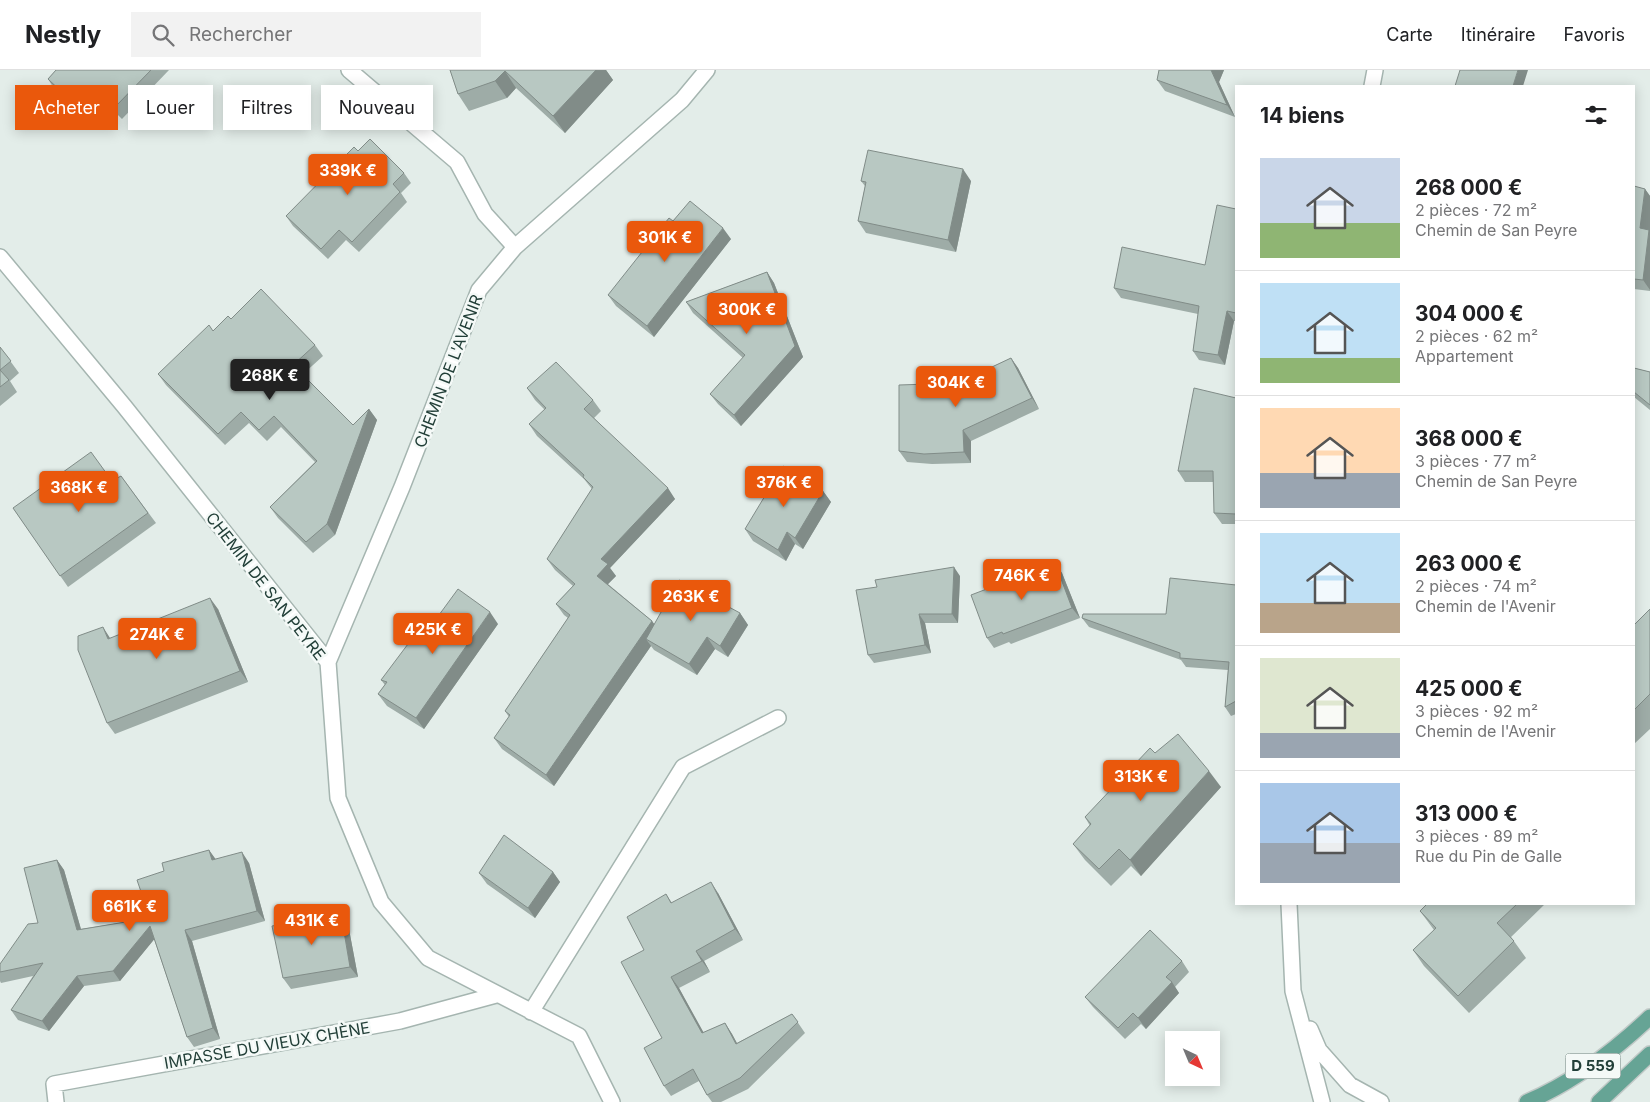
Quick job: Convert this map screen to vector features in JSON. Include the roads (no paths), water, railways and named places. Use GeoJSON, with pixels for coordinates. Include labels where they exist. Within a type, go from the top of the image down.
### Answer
{"type":"FeatureCollection","features":[{"type":"Feature","properties":{"kind":"main road","name":"D 559"},"geometry":{"type":"LineString","coordinates":[[1527,1102],[1551,1092],[1592,1067],[1650,1017]]}},
{"type":"Feature","properties":{"kind":"main road","name":"D 559"},"geometry":{"type":"LineString","coordinates":[[1600,1102],[1650,1054]]}},
{"type":"Feature","properties":{"kind":"street"},"geometry":{"type":"LineString","coordinates":[[349,70],[457,162],[485,214],[515,248]]}},
{"type":"Feature","properties":{"kind":"street","name":"CHEMIN DE L'AVENIR"},"geometry":{"type":"LineString","coordinates":[[328,662],[402,487],[479,290],[515,248],[682,100],[707,70]]}},
{"type":"Feature","properties":{"kind":"street"},"geometry":{"type":"LineString","coordinates":[[1372,85],[1375,70]]}},
{"type":"Feature","properties":{"kind":"street","name":"CHEMIN DE SAN PEYRE"},"geometry":{"type":"LineString","coordinates":[[0,257],[124,406],[328,662],[338,798],[381,902],[428,958],[496,995],[579,1036],[612,1102]]}},
{"type":"Feature","properties":{"kind":"street"},"geometry":{"type":"LineString","coordinates":[[530,1012],[683,767],[778,718]]}},
{"type":"Feature","properties":{"kind":"street"},"geometry":{"type":"LineString","coordinates":[[1288,905],[1293,991],[1322,1102]]}},
{"type":"Feature","properties":{"kind":"street"},"geometry":{"type":"LineString","coordinates":[[1293,991],[1319,1050],[1350,1085],[1381,1102]]}},
{"type":"Feature","properties":{"kind":"street","name":"IMPASSE DU VIEUX CHÈNE"},"geometry":{"type":"LineString","coordinates":[[56,1102],[54,1084],[400,1021],[496,995]]}}]}
